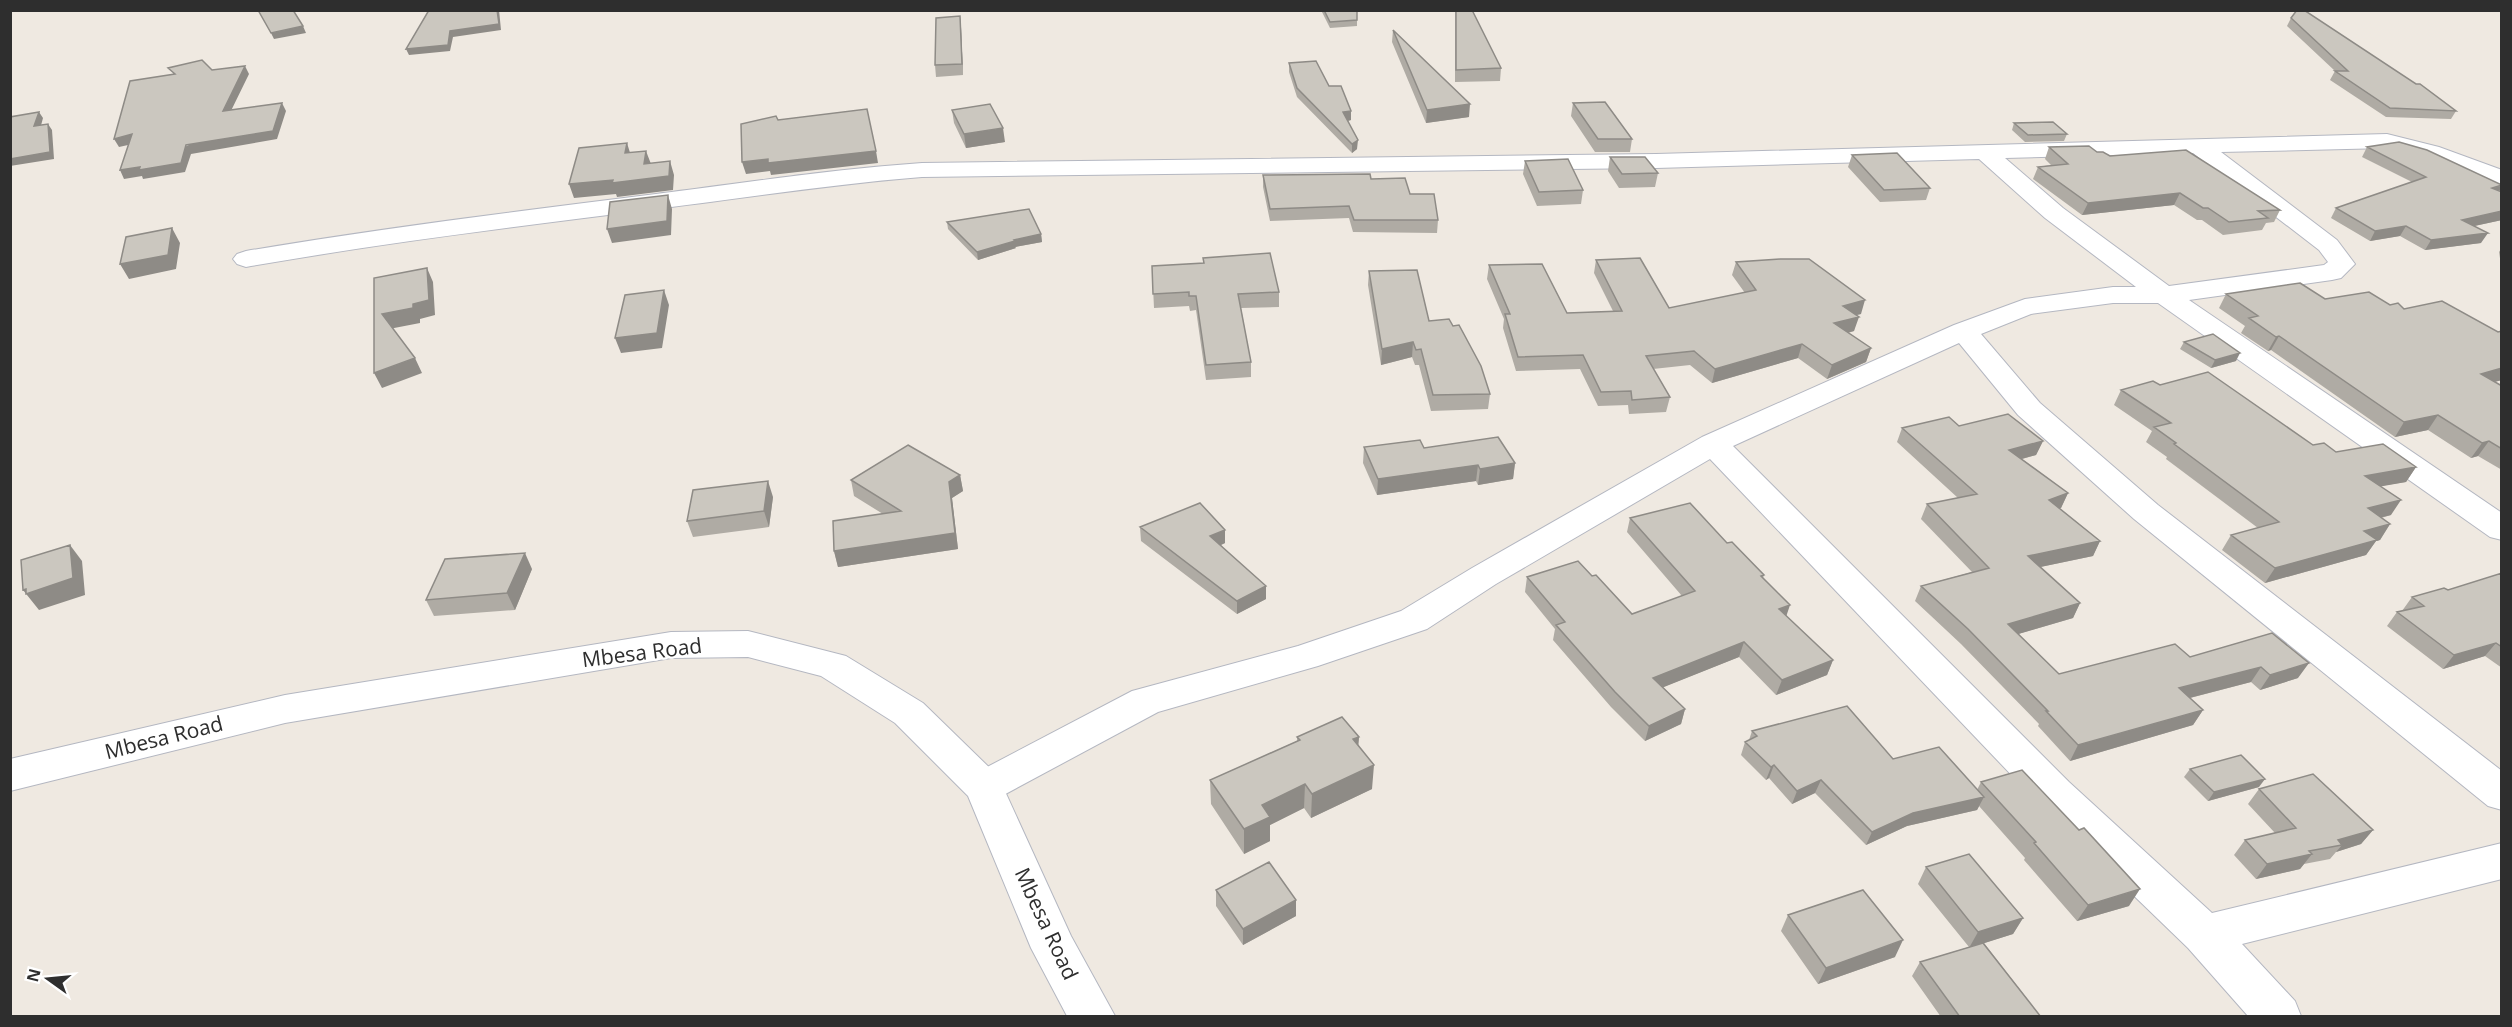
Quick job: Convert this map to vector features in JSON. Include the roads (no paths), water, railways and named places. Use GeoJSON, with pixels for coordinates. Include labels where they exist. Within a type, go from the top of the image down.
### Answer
{"type":"FeatureCollection","features":[{"type":"Feature","properties":{"kind":"street"},"geometry":{"type":"LineString","coordinates":[[246,259],[373,237],[724,193],[840,176],[922,170],[1656,161],[2387,141],[2415,147],[2468,164],[2502,179]]}},
{"type":"Feature","properties":{"kind":"street"},"geometry":{"type":"LineString","coordinates":[[984,787],[1146,701],[1305,657],[1414,620],[1484,576],[1713,444],[1964,331],[2025,307],[2113,295],[2164,295],[2332,272],[2342,264],[2328,245],[2197,145]]}},
{"type":"Feature","properties":{"kind":"street"},"geometry":{"type":"LineString","coordinates":[[1983,151],[2054,213],[2164,295],[2502,529]]}},
{"type":"Feature","properties":{"kind":"street"},"geometry":{"type":"LineString","coordinates":[[1964,331],[2029,409],[2146,512],[2502,794]]}},
{"type":"Feature","properties":{"kind":"street"},"geometry":{"type":"LineString","coordinates":[[1713,444],[2055,794],[2204,934],[2278,1017]]}},
{"type":"Feature","properties":{"kind":"street","name":"Mbesa Road"},"geometry":{"type":"LineString","coordinates":[[10,775],[285,709],[671,645],[748,644],[833,666],[909,712],[984,787],[1054,948],[1092,1017]]}},
{"type":"Feature","properties":{"kind":"street"},"geometry":{"type":"LineString","coordinates":[[2204,934],[2502,861]]}}]}
